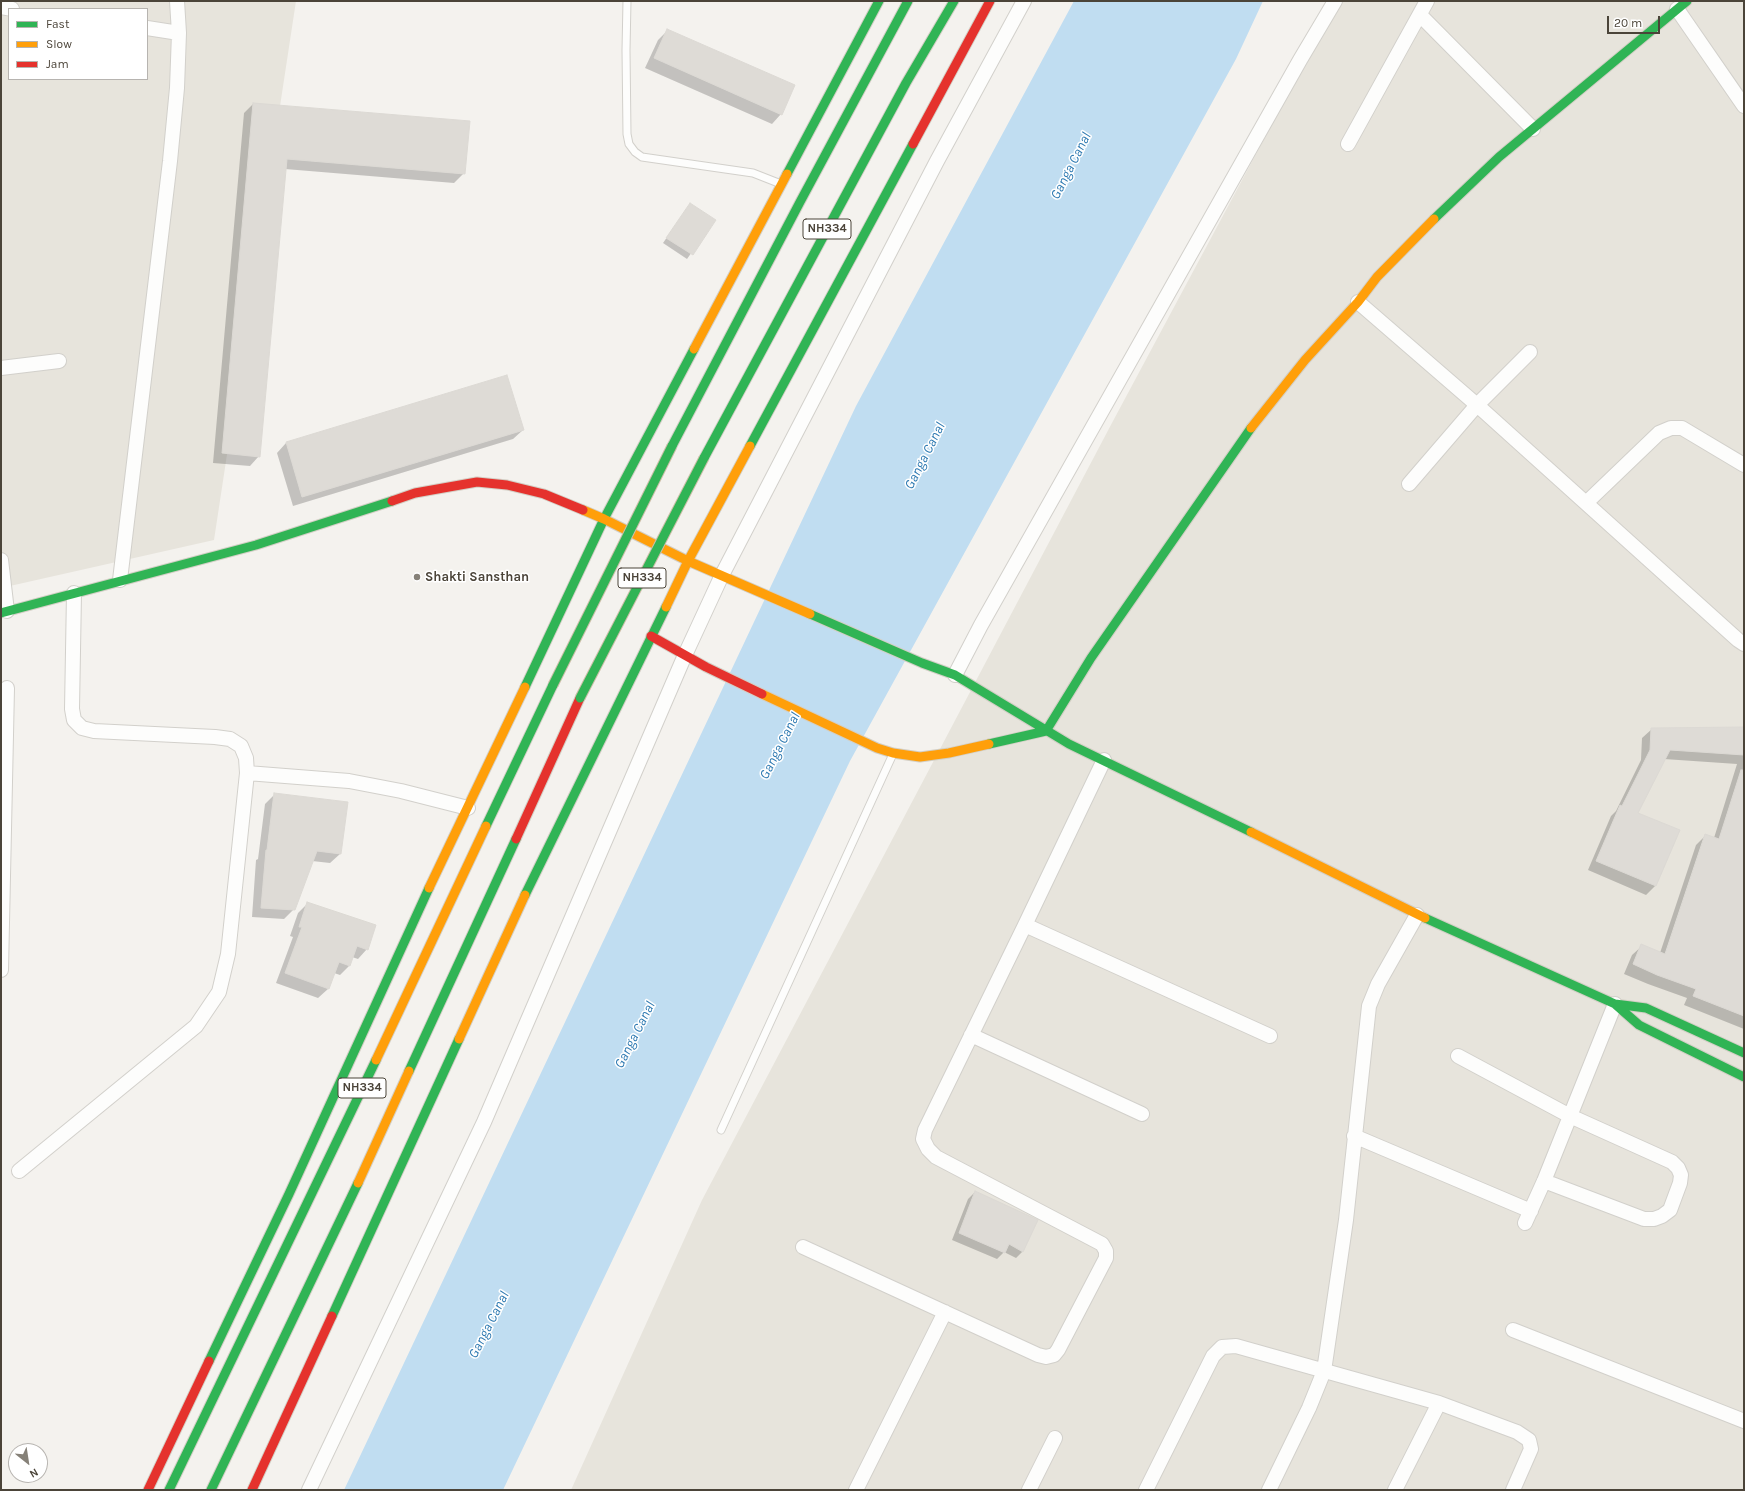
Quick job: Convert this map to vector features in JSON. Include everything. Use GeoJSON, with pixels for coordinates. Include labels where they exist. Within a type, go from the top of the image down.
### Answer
{"type":"FeatureCollection","features":[{"type":"Feature","properties":{"kind":"main road"},"geometry":{"type":"LineString","coordinates":[[148,1490],[289,1194],[604,519],[879,1]]}},
{"type":"Feature","properties":{"kind":"main road","name":"NH334"},"geometry":{"type":"LineString","coordinates":[[169,1490],[328,1161],[553,685],[672,446],[800,202],[908,1]]}},
{"type":"Feature","properties":{"kind":"main road","name":"NH334"},"geometry":{"type":"LineString","coordinates":[[211,1490],[375,1148],[580,698],[704,458],[906,83],[954,1]]}},
{"type":"Feature","properties":{"kind":"main road"},"geometry":{"type":"LineString","coordinates":[[252,1490],[532,880],[688,561],[990,1]]}},
{"type":"Feature","properties":{"kind":"main road"},"geometry":{"type":"LineString","coordinates":[[651,636],[706,667],[877,748],[893,753],[920,757],[949,753],[1046,731],[1091,658],[1255,423],[1305,360],[1358,302],[1377,277],[1455,198],[1499,157],[1587,82],[1682,5]]}},
{"type":"Feature","properties":{"kind":"main road"},"geometry":{"type":"LineString","coordinates":[[4,612],[256,545],[415,493],[477,482],[507,485],[544,494],[604,519],[688,561],[722,576],[922,663],[955,675],[1046,731],[1291,851],[1417,915],[1615,1004],[1646,1008],[1744,1053]]}},
{"type":"Feature","properties":{"kind":"main road"},"geometry":{"type":"LineString","coordinates":[[1615,1004],[1638,1025],[1744,1077]]}},
{"type":"Feature","properties":{"kind":"street"},"geometry":{"type":"LineString","coordinates":[[120,580],[170,161],[177,88],[179,33],[177,1]]}},
{"type":"Feature","properties":{"kind":"street"},"geometry":{"type":"LineString","coordinates":[[309,1490],[484,1122],[685,655],[722,576],[937,161],[1024,1]]}},
{"type":"Feature","properties":{"kind":"street"},"geometry":{"type":"LineString","coordinates":[[955,675],[1292,74],[1335,1]]}},
{"type":"Feature","properties":{"kind":"street"},"geometry":{"type":"LineString","coordinates":[[1348,144],[1427,1]]}},
{"type":"Feature","properties":{"kind":"street"},"geometry":{"type":"LineString","coordinates":[[1682,5],[1744,106]]}},
{"type":"Feature","properties":{"kind":"street"},"geometry":{"type":"LineString","coordinates":[[1420,15],[1533,129]]}},
{"type":"Feature","properties":{"kind":"street"},"geometry":{"type":"LineString","coordinates":[[148,28],[179,33]]}},
{"type":"Feature","properties":{"kind":"street"},"geometry":{"type":"LineString","coordinates":[[1358,302],[1477,405],[1732,635],[1744,644]]}},
{"type":"Feature","properties":{"kind":"street"},"geometry":{"type":"LineString","coordinates":[[1408,484],[1477,405],[1530,352]]}},
{"type":"Feature","properties":{"kind":"street"},"geometry":{"type":"LineString","coordinates":[[1,368],[59,361]]}},
{"type":"Feature","properties":{"kind":"street"},"geometry":{"type":"LineString","coordinates":[[1586,503],[1659,433],[1672,428],[1682,428],[1744,465]]}},
{"type":"Feature","properties":{"kind":"street"},"geometry":{"type":"LineString","coordinates":[[1,560],[4,612]]}},
{"type":"Feature","properties":{"kind":"street"},"geometry":{"type":"LineString","coordinates":[[19,1170],[196,1026],[219,992],[228,954],[247,773],[246,758],[241,746],[230,739],[94,731],[82,728],[74,720],[72,709],[74,593]]}},
{"type":"Feature","properties":{"kind":"street"},"geometry":{"type":"LineString","coordinates":[[1,970],[7,688]]}},
{"type":"Feature","properties":{"kind":"street"},"geometry":{"type":"LineString","coordinates":[[803,1247],[1038,1355],[1046,1357],[1054,1355],[1058,1350],[1106,1258],[1106,1251],[1102,1244],[936,1157],[928,1149],[923,1139],[925,1130],[1104,760]]}},
{"type":"Feature","properties":{"kind":"street"},"geometry":{"type":"LineString","coordinates":[[247,773],[349,781],[401,791],[468,808]]}},
{"type":"Feature","properties":{"kind":"street"},"geometry":{"type":"LineString","coordinates":[[1269,1490],[1309,1408],[1324,1371],[1346,1220],[1369,1006],[1378,984],[1417,915]]}},
{"type":"Feature","properties":{"kind":"street"},"geometry":{"type":"LineString","coordinates":[[1025,925],[1270,1036]]}},
{"type":"Feature","properties":{"kind":"street"},"geometry":{"type":"LineString","coordinates":[[1354,1136],[1528,1217],[1544,1182],[1615,1004]]}},
{"type":"Feature","properties":{"kind":"street"},"geometry":{"type":"LineString","coordinates":[[971,1035],[1142,1114]]}},
{"type":"Feature","properties":{"kind":"street"},"geometry":{"type":"LineString","coordinates":[[1458,1056],[1570,1116],[1672,1162],[1678,1168],[1681,1175],[1680,1183],[1670,1210],[1662,1216],[1654,1219],[1644,1219],[1544,1182]]}},
{"type":"Feature","properties":{"kind":"street"},"geometry":{"type":"LineString","coordinates":[[856,1490],[944,1312]]}},
{"type":"Feature","properties":{"kind":"street"},"geometry":{"type":"LineString","coordinates":[[1512,1330],[1744,1421]]}},
{"type":"Feature","properties":{"kind":"street"},"geometry":{"type":"LineString","coordinates":[[1146,1490],[1213,1356],[1222,1347],[1236,1346],[1439,1403],[1517,1432],[1529,1440],[1532,1449],[1513,1490]]}},
{"type":"Feature","properties":{"kind":"street"},"geometry":{"type":"LineString","coordinates":[[1395,1490],[1439,1403]]}},
{"type":"Feature","properties":{"kind":"street"},"geometry":{"type":"LineString","coordinates":[[1029,1490],[1055,1438]]}},
{"type":"Feature","properties":{"kind":"lane"},"geometry":{"type":"LineString","coordinates":[[628,1],[626,50],[627,134],[629,144],[634,152],[642,156],[753,173],[782,184]]}},
{"type":"Feature","properties":{"kind":"lane"},"geometry":{"type":"LineString","coordinates":[[721,1130],[893,753]]}},
{"type":"Feature","properties":{"kind":"shaded area"},"geometry":{"type":"Polygon","coordinates":[[[1,1],[296,1],[214,540],[1,588],[1,1]]]}},
{"type":"Feature","properties":{"kind":"shaded area"},"geometry":{"type":"Polygon","coordinates":[[[1338,1],[1744,1],[1744,1490],[571,1490],[702,1200],[1113,421],[1338,1]]]}},
{"type":"Feature","properties":{"kind":"water","name":"Ganga Canal"},"geometry":{"type":"Polygon","coordinates":[[[1074,1],[1263,1],[1236,59],[850,761],[503,1490],[344,1490],[856,406],[1074,1]]]}},
{"type":"Feature","properties":{"kind":"building"},"geometry":{"type":"Polygon","coordinates":[[[667,29],[795,85],[782,115],[654,58],[667,29]]]}},
{"type":"Feature","properties":{"kind":"building"},"geometry":{"type":"Polygon","coordinates":[[[253,103],[470,121],[465,174],[287,159],[260,457],[222,453],[253,103]]]}},
{"type":"Feature","properties":{"kind":"building"},"geometry":{"type":"Polygon","coordinates":[[[690,203],[716,220],[693,255],[666,238],[690,203]]]}},
{"type":"Feature","properties":{"kind":"building"},"geometry":{"type":"Polygon","coordinates":[[[507,375],[524,430],[302,497],[286,442],[507,375]]]}},
{"type":"Feature","properties":{"kind":"building"},"geometry":{"type":"Polygon","coordinates":[[[1744,727],[1744,755],[1670,750],[1638,813],[1680,830],[1656,886],[1596,861],[1620,805],[1622,806],[1650,750],[1651,728],[1744,727]]]}},
{"type":"Feature","properties":{"kind":"building"},"geometry":{"type":"Polygon","coordinates":[[[1741,770],[1744,770],[1744,1016],[1693,996],[1696,989],[1657,975],[1633,964],[1641,944],[1665,954],[1705,834],[1719,839],[1741,770]]]}},
{"type":"Feature","properties":{"kind":"building"},"geometry":{"type":"Polygon","coordinates":[[[274,793],[348,802],[341,854],[317,851],[295,910],[261,908],[266,850],[274,793]]]}},
{"type":"Feature","properties":{"kind":"building"},"geometry":{"type":"Polygon","coordinates":[[[307,902],[376,925],[368,950],[357,946],[350,966],[339,962],[329,989],[285,973],[302,927],[299,927],[307,902]]]}},
{"type":"Feature","properties":{"kind":"building"},"geometry":{"type":"Polygon","coordinates":[[[975,1191],[1038,1220],[1023,1252],[1009,1244],[1005,1253],[959,1233],[975,1191]]]}},
{"type":"Feature","properties":{"kind":"traffic: fast"},"geometry":{"type":"LineString","coordinates":[[787,174],[879,1]]}},
{"type":"Feature","properties":{"kind":"traffic: fast"},"geometry":{"type":"LineString","coordinates":[[672,446],[800,202],[908,1]]}},
{"type":"Feature","properties":{"kind":"traffic: fast"},"geometry":{"type":"LineString","coordinates":[[704,458],[906,83],[954,1]]}},
{"type":"Feature","properties":{"kind":"traffic: fast"},"geometry":{"type":"LineString","coordinates":[[1434,219],[1499,157],[1687,1]]}},
{"type":"Feature","properties":{"kind":"traffic: fast"},"geometry":{"type":"LineString","coordinates":[[750,446],[913,144]]}},
{"type":"Feature","properties":{"kind":"traffic: fast"},"geometry":{"type":"LineString","coordinates":[[525,687],[604,519],[694,349]]}},
{"type":"Feature","properties":{"kind":"traffic: fast"},"geometry":{"type":"LineString","coordinates":[[989,744],[1046,731],[1091,658],[1251,428]]}},
{"type":"Feature","properties":{"kind":"traffic: fast"},"geometry":{"type":"LineString","coordinates":[[553,685],[672,446]]}},
{"type":"Feature","properties":{"kind":"traffic: fast"},"geometry":{"type":"LineString","coordinates":[[580,698],[704,458]]}},
{"type":"Feature","properties":{"kind":"traffic: fast"},"geometry":{"type":"LineString","coordinates":[[1,613],[256,545],[392,501]]}},
{"type":"Feature","properties":{"kind":"traffic: fast"},"geometry":{"type":"LineString","coordinates":[[525,895],[666,607]]}},
{"type":"Feature","properties":{"kind":"traffic: fast"},"geometry":{"type":"LineString","coordinates":[[810,614],[922,663],[955,675],[1069,744],[1251,832]]}},
{"type":"Feature","properties":{"kind":"traffic: fast"},"geometry":{"type":"LineString","coordinates":[[486,826],[553,685]]}},
{"type":"Feature","properties":{"kind":"traffic: fast"},"geometry":{"type":"LineString","coordinates":[[409,1071],[516,839]]}},
{"type":"Feature","properties":{"kind":"traffic: fast"},"geometry":{"type":"LineString","coordinates":[[209,1361],[289,1194],[429,888]]}},
{"type":"Feature","properties":{"kind":"traffic: fast"},"geometry":{"type":"LineString","coordinates":[[1425,918],[1615,1004],[1639,1025],[1744,1077]]}},
{"type":"Feature","properties":{"kind":"traffic: fast"},"geometry":{"type":"LineString","coordinates":[[1615,1004],[1646,1008],[1744,1053]]}},
{"type":"Feature","properties":{"kind":"traffic: fast"},"geometry":{"type":"LineString","coordinates":[[332,1316],[459,1039]]}},
{"type":"Feature","properties":{"kind":"traffic: fast"},"geometry":{"type":"LineString","coordinates":[[169,1490],[376,1060]]}},
{"type":"Feature","properties":{"kind":"traffic: fast"},"geometry":{"type":"LineString","coordinates":[[211,1490],[358,1183]]}},
{"type":"Feature","properties":{"kind":"traffic: slow"},"geometry":{"type":"LineString","coordinates":[[694,349],[787,174]]}},
{"type":"Feature","properties":{"kind":"traffic: slow"},"geometry":{"type":"LineString","coordinates":[[1251,428],[1305,360],[1358,302],[1377,277],[1434,219]]}},
{"type":"Feature","properties":{"kind":"traffic: slow"},"geometry":{"type":"LineString","coordinates":[[666,607],[688,561],[750,446]]}},
{"type":"Feature","properties":{"kind":"traffic: slow"},"geometry":{"type":"LineString","coordinates":[[583,510],[688,561],[810,614]]}},
{"type":"Feature","properties":{"kind":"traffic: slow"},"geometry":{"type":"LineString","coordinates":[[429,888],[525,687]]}},
{"type":"Feature","properties":{"kind":"traffic: slow"},"geometry":{"type":"LineString","coordinates":[[762,694],[877,748],[893,753],[920,757],[949,753],[989,744]]}},
{"type":"Feature","properties":{"kind":"traffic: slow"},"geometry":{"type":"LineString","coordinates":[[376,1060],[486,826]]}},
{"type":"Feature","properties":{"kind":"traffic: slow"},"geometry":{"type":"LineString","coordinates":[[1251,832],[1425,918]]}},
{"type":"Feature","properties":{"kind":"traffic: slow"},"geometry":{"type":"LineString","coordinates":[[459,1039],[525,895]]}},
{"type":"Feature","properties":{"kind":"traffic: slow"},"geometry":{"type":"LineString","coordinates":[[358,1183],[409,1071]]}},
{"type":"Feature","properties":{"kind":"traffic: jam"},"geometry":{"type":"LineString","coordinates":[[913,144],[990,1]]}},
{"type":"Feature","properties":{"kind":"traffic: jam"},"geometry":{"type":"LineString","coordinates":[[392,501],[415,493],[477,482],[507,485],[544,494],[583,510]]}},
{"type":"Feature","properties":{"kind":"traffic: jam"},"geometry":{"type":"LineString","coordinates":[[651,636],[706,667],[762,694]]}},
{"type":"Feature","properties":{"kind":"traffic: jam"},"geometry":{"type":"LineString","coordinates":[[516,839],[580,698]]}},
{"type":"Feature","properties":{"kind":"traffic: jam"},"geometry":{"type":"LineString","coordinates":[[252,1490],[332,1316]]}},
{"type":"Feature","properties":{"kind":"traffic: jam"},"geometry":{"type":"LineString","coordinates":[[148,1490],[209,1361]]}},
{"type":"Feature","properties":{"kind":"place","name":"Shakti Sansthan"},"geometry":{"type":"Point","coordinates":[417,577]}}]}
